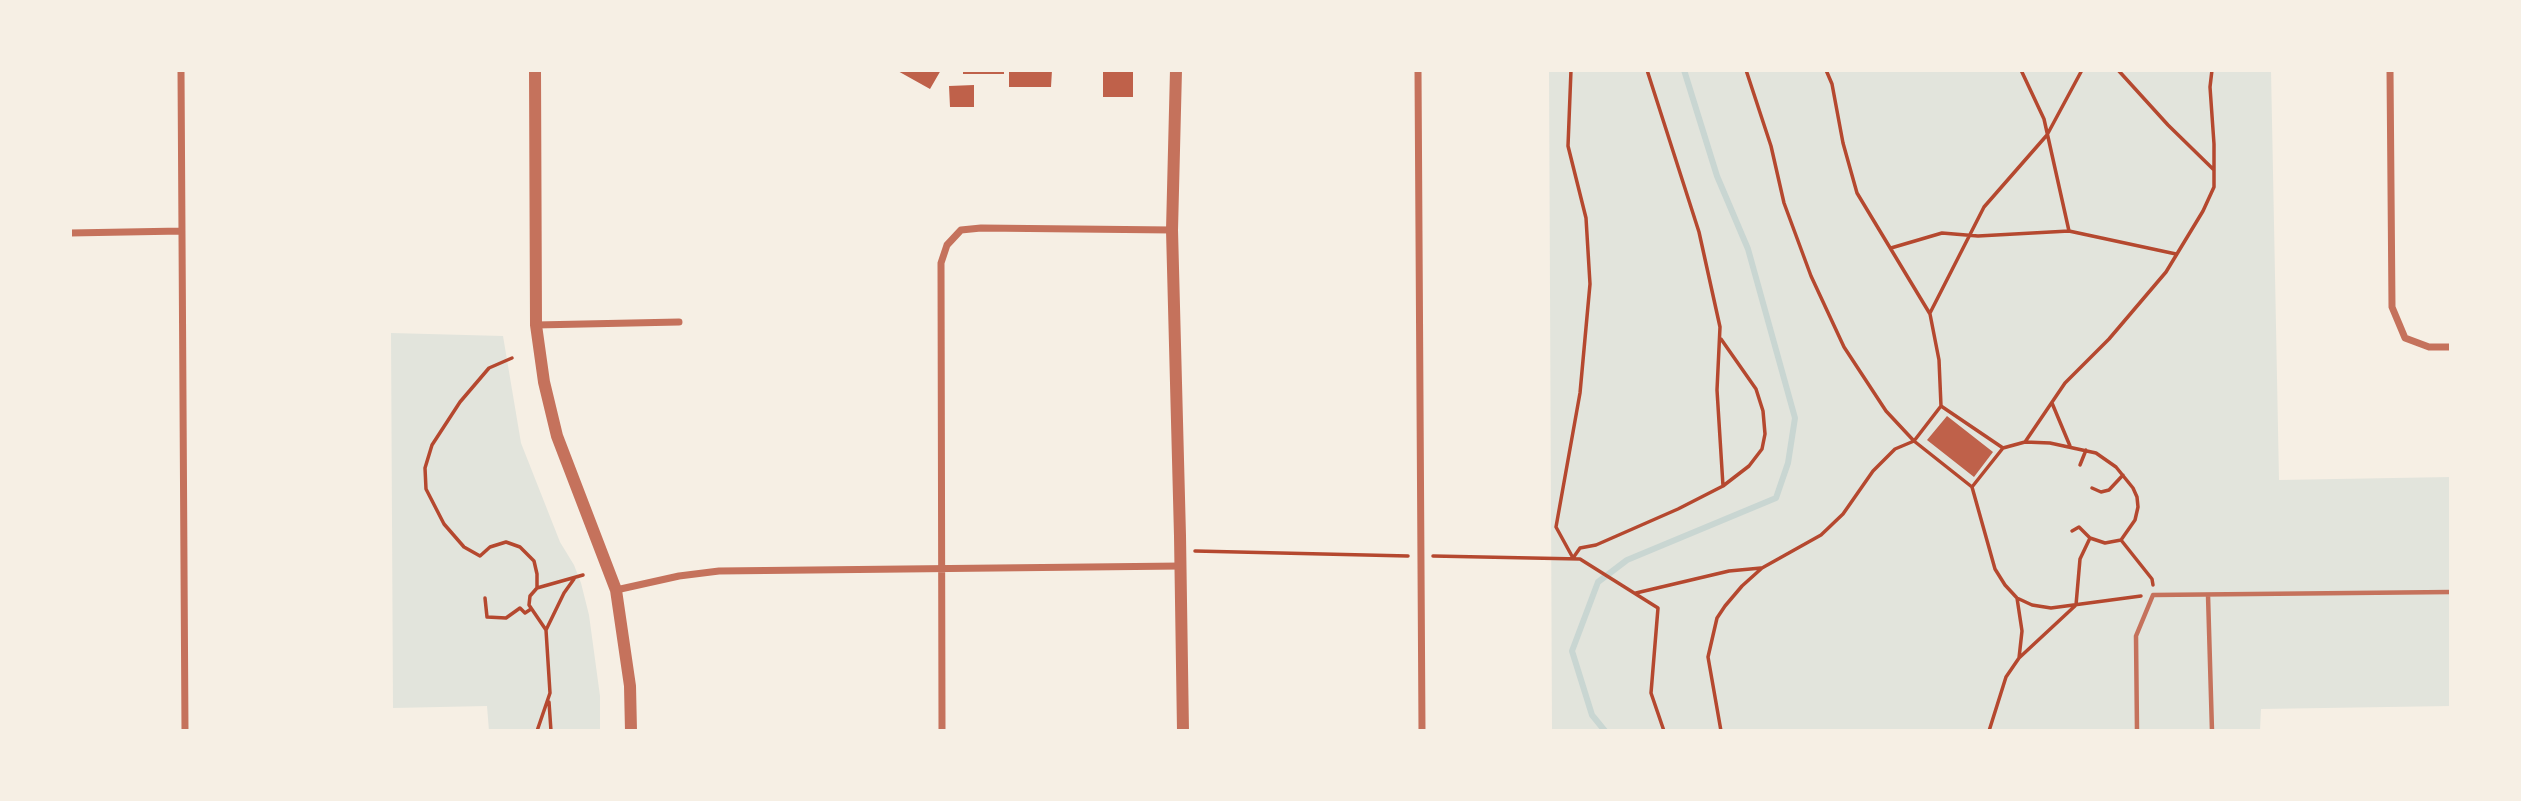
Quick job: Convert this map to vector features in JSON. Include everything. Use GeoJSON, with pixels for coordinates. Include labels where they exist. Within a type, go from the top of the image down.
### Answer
{"type":"FeatureCollection","features":[{"type":"Feature","properties":{"kind":"street"},"geometry":{"type":"LineString","coordinates":[[181,70],[185,731]]}},
{"type":"Feature","properties":{"kind":"street"},"geometry":{"type":"LineString","coordinates":[[535,70],[537,325],[544,382],[557,436],[617,590],[630,686],[631,731]]}},
{"type":"Feature","properties":{"kind":"street"},"geometry":{"type":"LineString","coordinates":[[1176,70],[1172,230],[1183,731]]}},
{"type":"Feature","properties":{"kind":"street"},"geometry":{"type":"LineString","coordinates":[[1418,70],[1422,731]]}},
{"type":"Feature","properties":{"kind":"street"},"geometry":{"type":"LineString","coordinates":[[2390,70],[2392,306],[2405,338],[2430,347],[2451,347]]}},
{"type":"Feature","properties":{"kind":"street"},"geometry":{"type":"LineString","coordinates":[[942,731],[941,263],[947,245],[961,230],[981,228],[1172,230]]}},
{"type":"Feature","properties":{"kind":"street"},"geometry":{"type":"LineString","coordinates":[[70,233],[182,231]]}},
{"type":"Feature","properties":{"kind":"street"},"geometry":{"type":"LineString","coordinates":[[537,325],[679,323]]}},
{"type":"Feature","properties":{"kind":"street"},"geometry":{"type":"LineString","coordinates":[[617,590],[667,578],[719,571],[1181,566]]}},
{"type":"Feature","properties":{"kind":"lane"},"geometry":{"type":"LineString","coordinates":[[2137,731],[2136,636],[2153,595],[2451,592]]}},
{"type":"Feature","properties":{"kind":"lane"},"geometry":{"type":"LineString","coordinates":[[2208,595],[2212,731]]}},
{"type":"Feature","properties":{"kind":"path"},"geometry":{"type":"LineString","coordinates":[[1571,70],[1568,146],[1586,218],[1590,284],[1580,393],[1556,527],[1573,558]]}},
{"type":"Feature","properties":{"kind":"path"},"geometry":{"type":"LineString","coordinates":[[1647,70],[1699,232],[1720,327],[1717,390],[1723,485]]}},
{"type":"Feature","properties":{"kind":"path"},"geometry":{"type":"LineString","coordinates":[[1746,70],[1771,146],[1784,203],[1811,276],[1844,347],[1886,411],[1914,441],[1972,486],[1995,569],[2017,598],[2032,605],[2051,608],[2153,595],[2152,579],[2121,540]]}},
{"type":"Feature","properties":{"kind":"path"},"geometry":{"type":"LineString","coordinates":[[1721,731],[1708,657],[1717,618],[1742,586],[1762,568],[1821,534],[1843,514],[1873,471],[1895,449],[1914,441],[1941,406],[1939,360],[1930,314],[1857,193],[1843,142],[1832,84],[1826,70]]}},
{"type":"Feature","properties":{"kind":"path"},"geometry":{"type":"LineString","coordinates":[[2021,70],[2044,119],[2069,231]]}},
{"type":"Feature","properties":{"kind":"path"},"geometry":{"type":"LineString","coordinates":[[1930,314],[1984,207],[2047,135],[2082,70]]}},
{"type":"Feature","properties":{"kind":"path"},"geometry":{"type":"LineString","coordinates":[[2118,70],[2214,170]]}},
{"type":"Feature","properties":{"kind":"path"},"geometry":{"type":"LineString","coordinates":[[2025,442],[2065,383],[2109,339],[2166,272],[2203,211],[2214,187],[2210,87],[2212,70]]}},
{"type":"Feature","properties":{"kind":"path"},"geometry":{"type":"LineString","coordinates":[[1891,248],[1942,233],[1970,236],[2069,231],[2176,254]]}},
{"type":"Feature","properties":{"kind":"path"},"geometry":{"type":"LineString","coordinates":[[1573,558],[1580,548],[1596,545],[1643,525],[1723,485],[1749,466],[1762,449],[1765,434],[1763,411],[1756,389],[1719,337]]}},
{"type":"Feature","properties":{"kind":"path"},"geometry":{"type":"LineString","coordinates":[[513,358],[489,368],[460,402],[432,445],[425,468],[426,489],[444,524],[464,547],[480,556],[490,547],[506,542],[520,547],[534,561],[537,588]]}},
{"type":"Feature","properties":{"kind":"path"},"geometry":{"type":"LineString","coordinates":[[2052,403],[2070,446]]}},
{"type":"Feature","properties":{"kind":"path"},"geometry":{"type":"LineString","coordinates":[[1941,406],[2003,448]]}},
{"type":"Feature","properties":{"kind":"path"},"geometry":{"type":"LineString","coordinates":[[1972,486],[2003,448],[2025,442],[2070,446],[2104,458],[2133,488],[2138,507],[2135,520],[2121,540],[2105,543],[2090,538],[2079,527],[2072,531]]}},
{"type":"Feature","properties":{"kind":"path"},"geometry":{"type":"LineString","coordinates":[[2080,465],[2086,450]]}},
{"type":"Feature","properties":{"kind":"path"},"geometry":{"type":"LineString","coordinates":[[2092,488],[2101,492],[2109,490],[2123,475]]}},
{"type":"Feature","properties":{"kind":"path"},"geometry":{"type":"LineString","coordinates":[[1989,731],[2006,677],[2019,658],[2076,605],[2080,559],[2090,538]]}},
{"type":"Feature","properties":{"kind":"path"},"geometry":{"type":"LineString","coordinates":[[1181,550],[1580,559],[1658,608],[1651,693],[1664,731]]}},
{"type":"Feature","properties":{"kind":"path"},"geometry":{"type":"LineString","coordinates":[[1636,593],[1729,571],[1762,568]]}},
{"type":"Feature","properties":{"kind":"path"},"geometry":{"type":"LineString","coordinates":[[546,631],[529,605],[530,596],[537,588],[583,575]]}},
{"type":"Feature","properties":{"kind":"path"},"geometry":{"type":"LineString","coordinates":[[537,731],[550,693],[546,631],[564,593],[575,578]]}},
{"type":"Feature","properties":{"kind":"path"},"geometry":{"type":"LineString","coordinates":[[485,597],[486,617],[506,618],[520,608],[526,613],[531,609]]}},
{"type":"Feature","properties":{"kind":"path"},"geometry":{"type":"LineString","coordinates":[[2017,598],[2022,631],[2019,658]]}},
{"type":"Feature","properties":{"kind":"path"},"geometry":{"type":"LineString","coordinates":[[548,700],[551,731]]}},
{"type":"Feature","properties":{"kind":"shaded area"},"geometry":{"type":"Polygon","coordinates":[[[1549,70],[2271,70],[2279,480],[2451,477],[2451,706],[2261,709],[2260,731],[1552,731],[1549,70]]]}},
{"type":"Feature","properties":{"kind":"shaded area"},"geometry":{"type":"Polygon","coordinates":[[[391,333],[503,336],[521,443],[560,542],[574,565],[589,615],[600,696],[600,731],[489,731],[487,706],[393,708],[391,333]]]}},
{"type":"Feature","properties":{"kind":"building"},"geometry":{"type":"Polygon","coordinates":[[[896,70],[941,70],[930,89],[896,70]]]}},
{"type":"Feature","properties":{"kind":"building"},"geometry":{"type":"Polygon","coordinates":[[[963,70],[1004,70],[1004,74],[963,74],[963,70]]]}},
{"type":"Feature","properties":{"kind":"building"},"geometry":{"type":"Polygon","coordinates":[[[1009,70],[1052,70],[1051,87],[1009,87],[1009,70]]]}},
{"type":"Feature","properties":{"kind":"building"},"geometry":{"type":"Polygon","coordinates":[[[1103,70],[1133,70],[1133,97],[1103,97],[1103,70]]]}},
{"type":"Feature","properties":{"kind":"building"},"geometry":{"type":"Polygon","coordinates":[[[974,85],[974,107],[950,107],[949,86],[974,85]]]}},
{"type":"Feature","properties":{"kind":"building"},"geometry":{"type":"Polygon","coordinates":[[[1947,416],[1993,452],[1974,477],[1927,440],[1947,416]]]}},
{"type":"Feature","properties":{"kind":"waterway"},"geometry":{"type":"LineString","coordinates":[[1605,731],[1592,715],[1572,651],[1598,582],[1627,560],[1776,498],[1788,463],[1795,418],[1748,249],[1717,176],[1684,70]]}}]}
